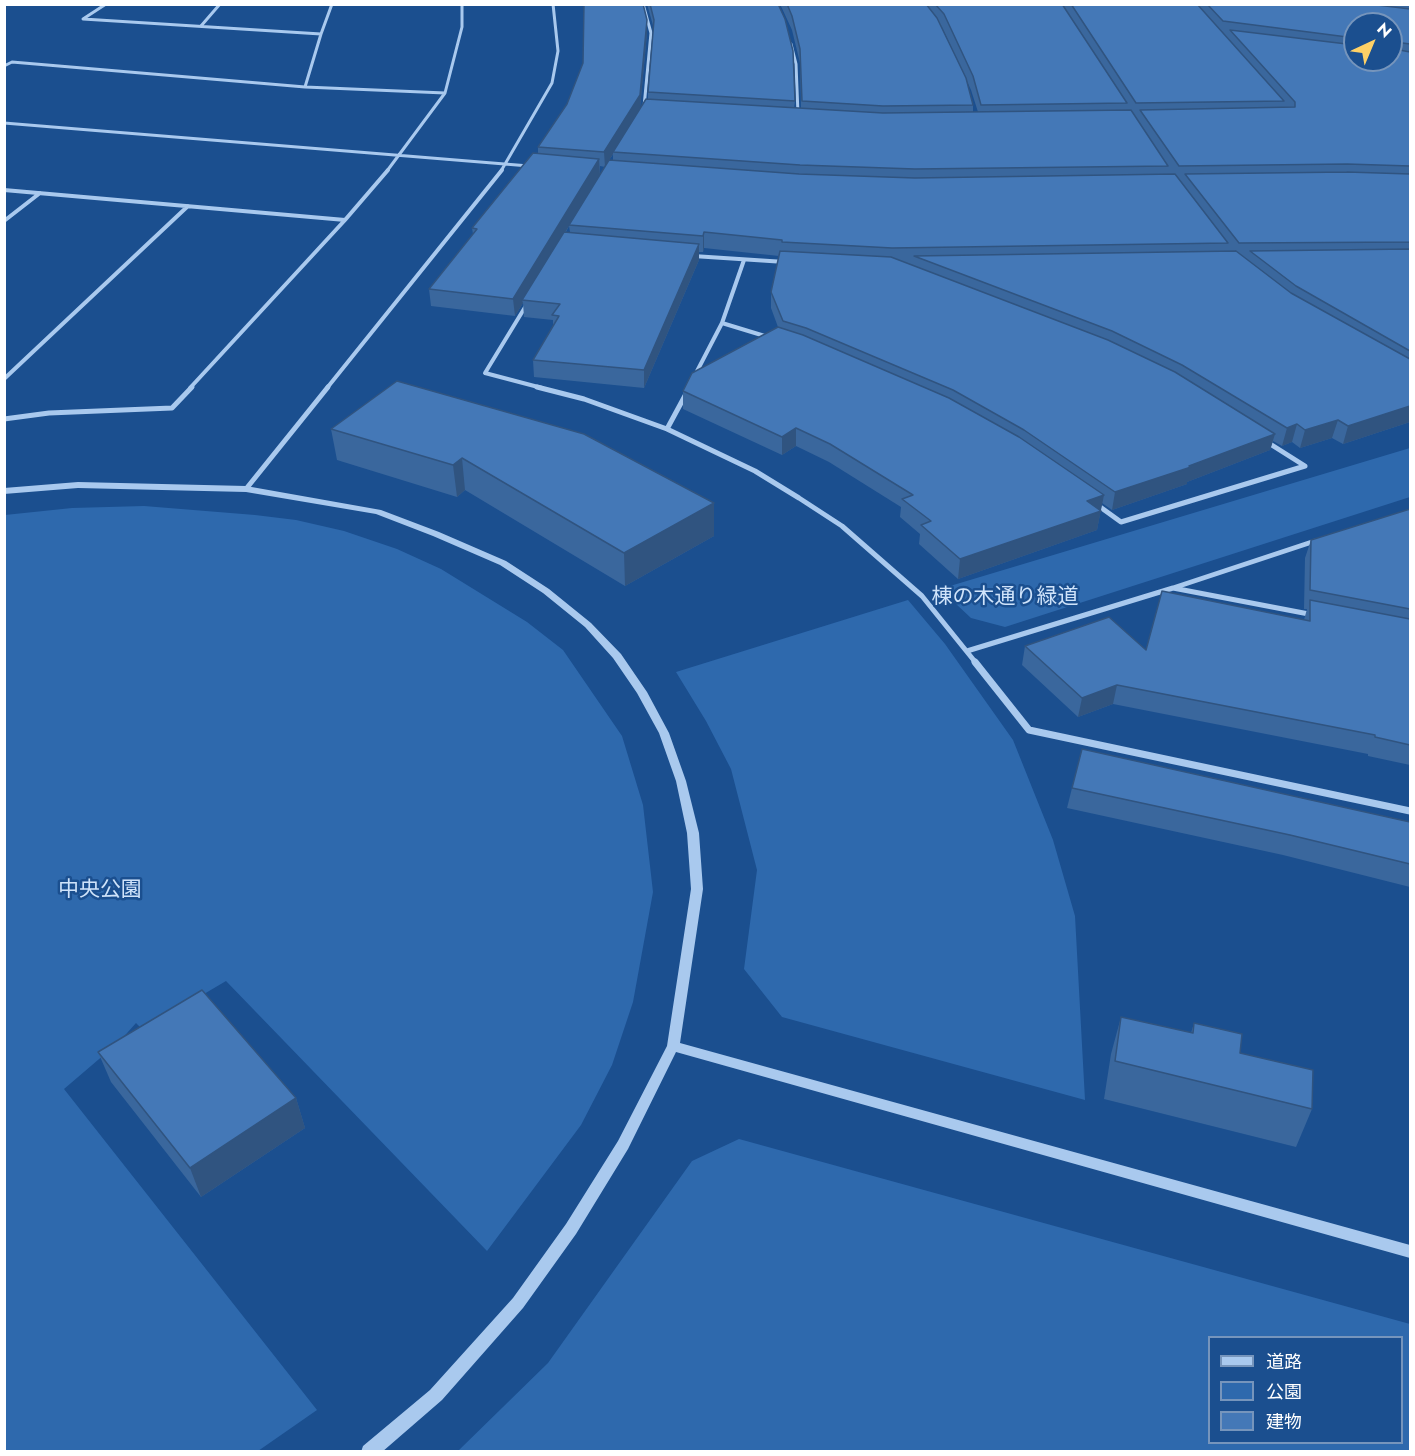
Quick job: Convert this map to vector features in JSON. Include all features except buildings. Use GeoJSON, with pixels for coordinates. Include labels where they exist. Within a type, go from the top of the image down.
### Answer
{"type":"FeatureCollection","features":[{"type":"Feature","properties":{"kind":"street"},"geometry":{"type":"LineString","coordinates":[[106,4],[83,19],[321,34]]}},
{"type":"Feature","properties":{"kind":"street"},"geometry":{"type":"LineString","coordinates":[[201,26],[220,4]]}},
{"type":"Feature","properties":{"kind":"street"},"geometry":{"type":"LineString","coordinates":[[305,87],[332,4]]}},
{"type":"Feature","properties":{"kind":"street"},"geometry":{"type":"LineString","coordinates":[[4,419],[60,412],[172,408],[345,220],[401,155],[445,93],[462,27],[462,4]]}},
{"type":"Feature","properties":{"kind":"street"},"geometry":{"type":"LineString","coordinates":[[246,489],[507,164],[552,83],[558,51],[553,4]]}},
{"type":"Feature","properties":{"kind":"street"},"geometry":{"type":"LineString","coordinates":[[643,4],[651,33],[644,110]]}},
{"type":"Feature","properties":{"kind":"street"},"geometry":{"type":"LineString","coordinates":[[790,42],[796,64],[798,120]]}},
{"type":"Feature","properties":{"kind":"street"},"geometry":{"type":"LineString","coordinates":[[4,66],[12,62],[305,87],[445,93]]}},
{"type":"Feature","properties":{"kind":"street"},"geometry":{"type":"LineString","coordinates":[[4,123],[530,166]]}},
{"type":"Feature","properties":{"kind":"street"},"geometry":{"type":"LineString","coordinates":[[4,190],[345,220]]}},
{"type":"Feature","properties":{"kind":"street"},"geometry":{"type":"LineString","coordinates":[[4,221],[41,193]]}},
{"type":"Feature","properties":{"kind":"street"},"geometry":{"type":"LineString","coordinates":[[4,379],[188,206]]}},
{"type":"Feature","properties":{"kind":"street"},"geometry":{"type":"LineString","coordinates":[[690,255],[790,262]]}},
{"type":"Feature","properties":{"kind":"street"},"geometry":{"type":"LineString","coordinates":[[667,429],[722,323],[744,260]]}},
{"type":"Feature","properties":{"kind":"street"},"geometry":{"type":"LineString","coordinates":[[534,293],[486,373],[584,399],[667,429],[755,471],[842,526],[922,596],[1029,730],[1410,811]]}},
{"type":"Feature","properties":{"kind":"street"},"geometry":{"type":"LineString","coordinates":[[722,323],[773,339]]}},
{"type":"Feature","properties":{"kind":"street"},"geometry":{"type":"LineString","coordinates":[[1093,502],[1121,522],[1305,466],[1257,436]]}},
{"type":"Feature","properties":{"kind":"street"},"geometry":{"type":"LineString","coordinates":[[4,491],[78,485],[246,489],[378,512],[493,559],[546,591],[588,625],[617,656],[642,692],[664,732],[681,781],[693,833],[697,889],[673,1046],[623,1145],[571,1229],[518,1303],[436,1395],[369,1452]]}},
{"type":"Feature","properties":{"kind":"street"},"geometry":{"type":"LineString","coordinates":[[967,651],[1173,588],[1320,539]]}},
{"type":"Feature","properties":{"kind":"street"},"geometry":{"type":"LineString","coordinates":[[1173,588],[1320,616]]}},
{"type":"Feature","properties":{"kind":"street"},"geometry":{"type":"LineString","coordinates":[[673,1046],[1410,1252]]}},
{"type":"Feature","properties":{"kind":"green space","name":"棟の木通り緑道"},"geometry":{"type":"Polygon","coordinates":[[[1410,448],[1410,497],[1005,627],[971,618],[940,589],[1410,448]]]}},
{"type":"Feature","properties":{"kind":"green space","name":"中央公園"},"geometry":{"type":"Polygon","coordinates":[[[144,506],[296,520],[344,531],[397,549],[441,569],[527,622],[563,650],[622,736],[643,805],[653,892],[633,1002],[612,1065],[581,1125],[487,1251],[226,981],[143,1030],[136,1023],[119,1042],[64,1089],[317,1410],[258,1451],[5,1452],[5,515],[72,508],[144,506]]]}},
{"type":"Feature","properties":{"kind":"green space"},"geometry":{"type":"Polygon","coordinates":[[[908,600],[945,644],[1013,740],[1053,840],[1075,916],[1085,1100],[782,1017],[744,969],[757,870],[731,769],[706,721],[676,672],[908,600]]]}},
{"type":"Feature","properties":{"kind":"green space"},"geometry":{"type":"Polygon","coordinates":[[[739,1139],[1410,1324],[1410,1451],[458,1451],[548,1363],[692,1161],[739,1139]]]}}]}
